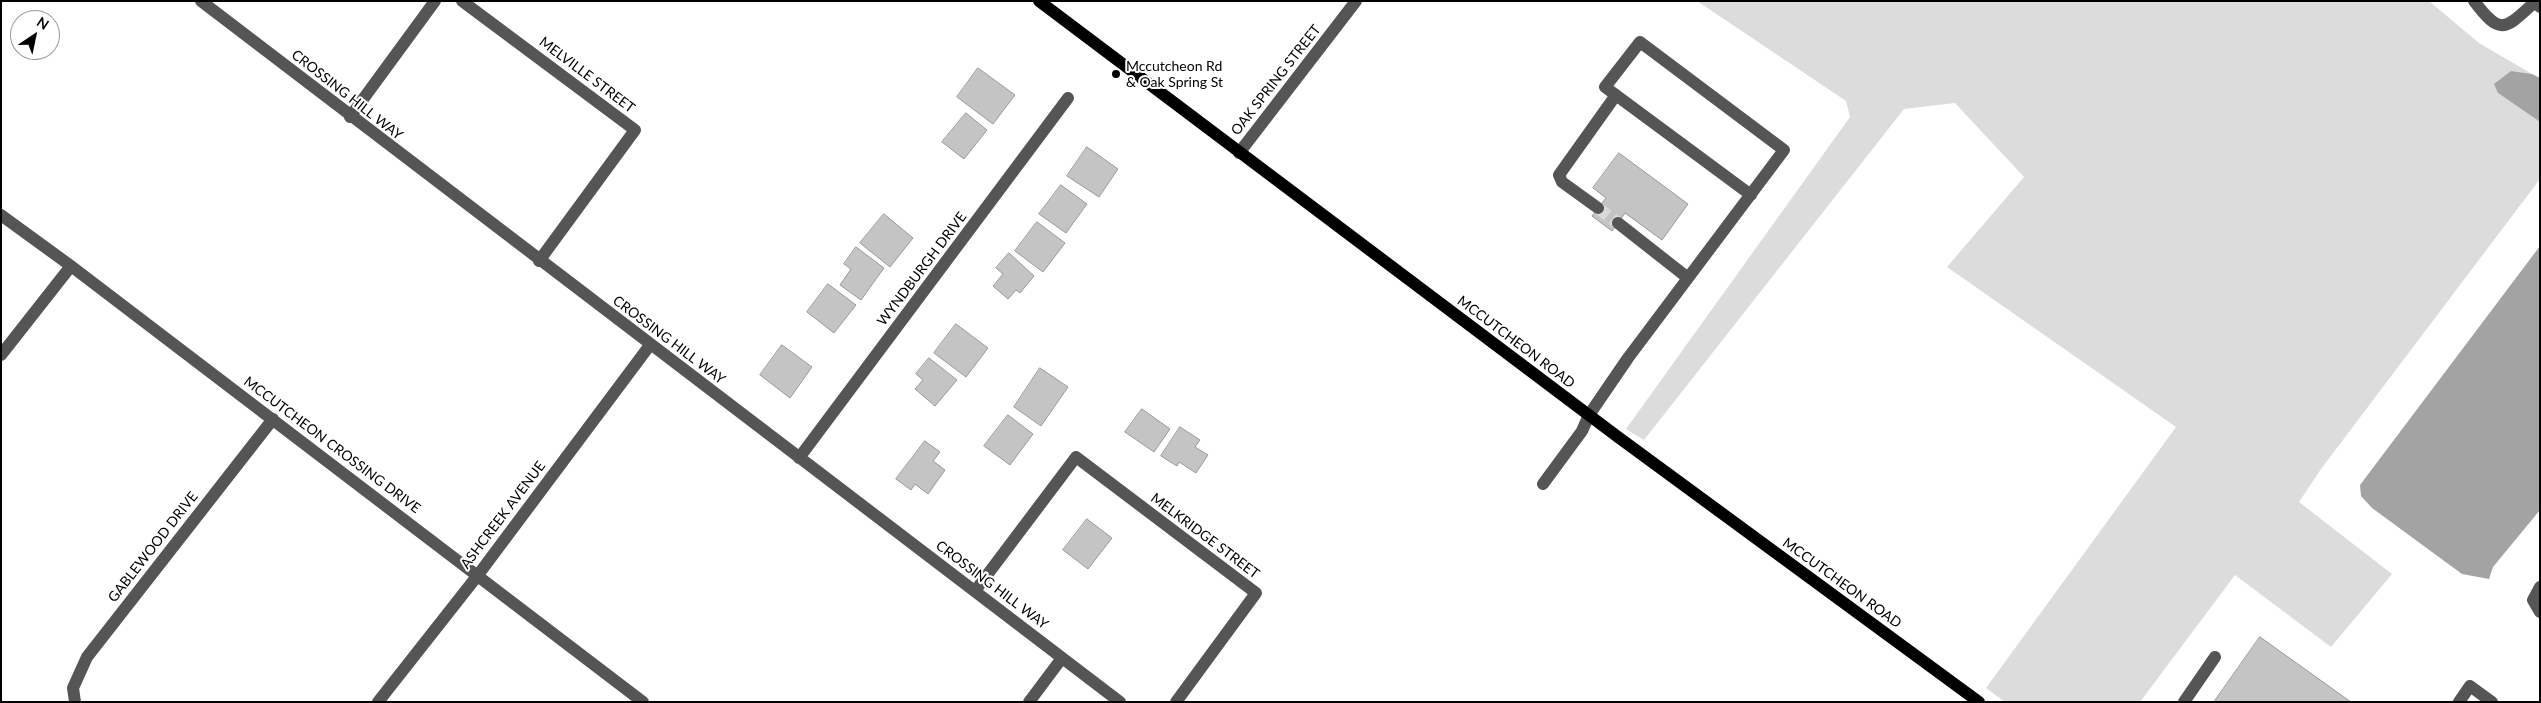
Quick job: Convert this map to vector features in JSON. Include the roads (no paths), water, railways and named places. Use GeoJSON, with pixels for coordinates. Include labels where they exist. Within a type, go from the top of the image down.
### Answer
{"type":"FeatureCollection","features":[{"type":"Feature","properties":{"kind":"main road","name":"MCCUTCHEON ROAD"},"geometry":{"type":"LineString","coordinates":[[1039,1],[1589,415],[1979,702]]}},
{"type":"Feature","properties":{"kind":"street","name":"CROSSING HILL WAY"},"geometry":{"type":"LineString","coordinates":[[201,1],[350,117],[1120,702]]}},
{"type":"Feature","properties":{"kind":"street"},"geometry":{"type":"LineString","coordinates":[[350,117],[435,1]]}},
{"type":"Feature","properties":{"kind":"street","name":"MELVILLE STREET"},"geometry":{"type":"LineString","coordinates":[[462,1],[635,130],[539,261]]}},
{"type":"Feature","properties":{"kind":"street","name":"OAK SPRING STREET"},"geometry":{"type":"LineString","coordinates":[[1239,153],[1356,1]]}},
{"type":"Feature","properties":{"kind":"street"},"geometry":{"type":"LineString","coordinates":[[2474,1],[2489,22],[2499,25],[2511,23],[2535,2],[2540,7]]}},
{"type":"Feature","properties":{"kind":"street"},"geometry":{"type":"LineString","coordinates":[[1543,484],[1582,431],[1589,415],[1628,358],[1751,195],[1784,150],[1640,42],[1605,86],[1751,195]]}},
{"type":"Feature","properties":{"kind":"street"},"geometry":{"type":"LineString","coordinates":[[1598,208],[1562,182],[1559,175],[1616,95]]}},
{"type":"Feature","properties":{"kind":"street","name":"WYNDBURGH DRIVE"},"geometry":{"type":"LineString","coordinates":[[799,458],[1068,98]]}},
{"type":"Feature","properties":{"kind":"street","name":"MCCUTCHEON CROSSING DRIVE"},"geometry":{"type":"LineString","coordinates":[[1,215],[273,419],[643,702]]}},
{"type":"Feature","properties":{"kind":"street"},"geometry":{"type":"LineString","coordinates":[[1618,224],[1688,278]]}},
{"type":"Feature","properties":{"kind":"street"},"geometry":{"type":"LineString","coordinates":[[1,355],[71,266]]}},
{"type":"Feature","properties":{"kind":"street","name":"ASHCREEK AVENUE"},"geometry":{"type":"LineString","coordinates":[[378,702],[478,575],[650,345]]}},
{"type":"Feature","properties":{"kind":"street","name":"GABLEWOOD DRIVE"},"geometry":{"type":"LineString","coordinates":[[75,702],[73,688],[87,656],[273,419]]}},
{"type":"Feature","properties":{"kind":"street","name":"MELKRIDGE STREET"},"geometry":{"type":"LineString","coordinates":[[975,591],[1076,457],[1256,593],[1176,702]]}},
{"type":"Feature","properties":{"kind":"street"},"geometry":{"type":"LineString","coordinates":[[2540,587],[2533,600],[2540,612]]}},
{"type":"Feature","properties":{"kind":"street"},"geometry":{"type":"LineString","coordinates":[[2184,702],[2215,657]]}},
{"type":"Feature","properties":{"kind":"street"},"geometry":{"type":"LineString","coordinates":[[1029,702],[1062,658]]}},
{"type":"Feature","properties":{"kind":"street"},"geometry":{"type":"LineString","coordinates":[[2459,702],[2470,686],[2492,702]]}},
{"type":"Feature","properties":{"kind":"tunnel"},"geometry":{"type":"LineString","coordinates":[[1598,208],[1618,223]]}},
{"type":"Feature","properties":{"kind":"place","name":"Mccutcheon Rd & Oak Spring St"},"geometry":{"type":"Point","coordinates":[1116,74]}}]}
